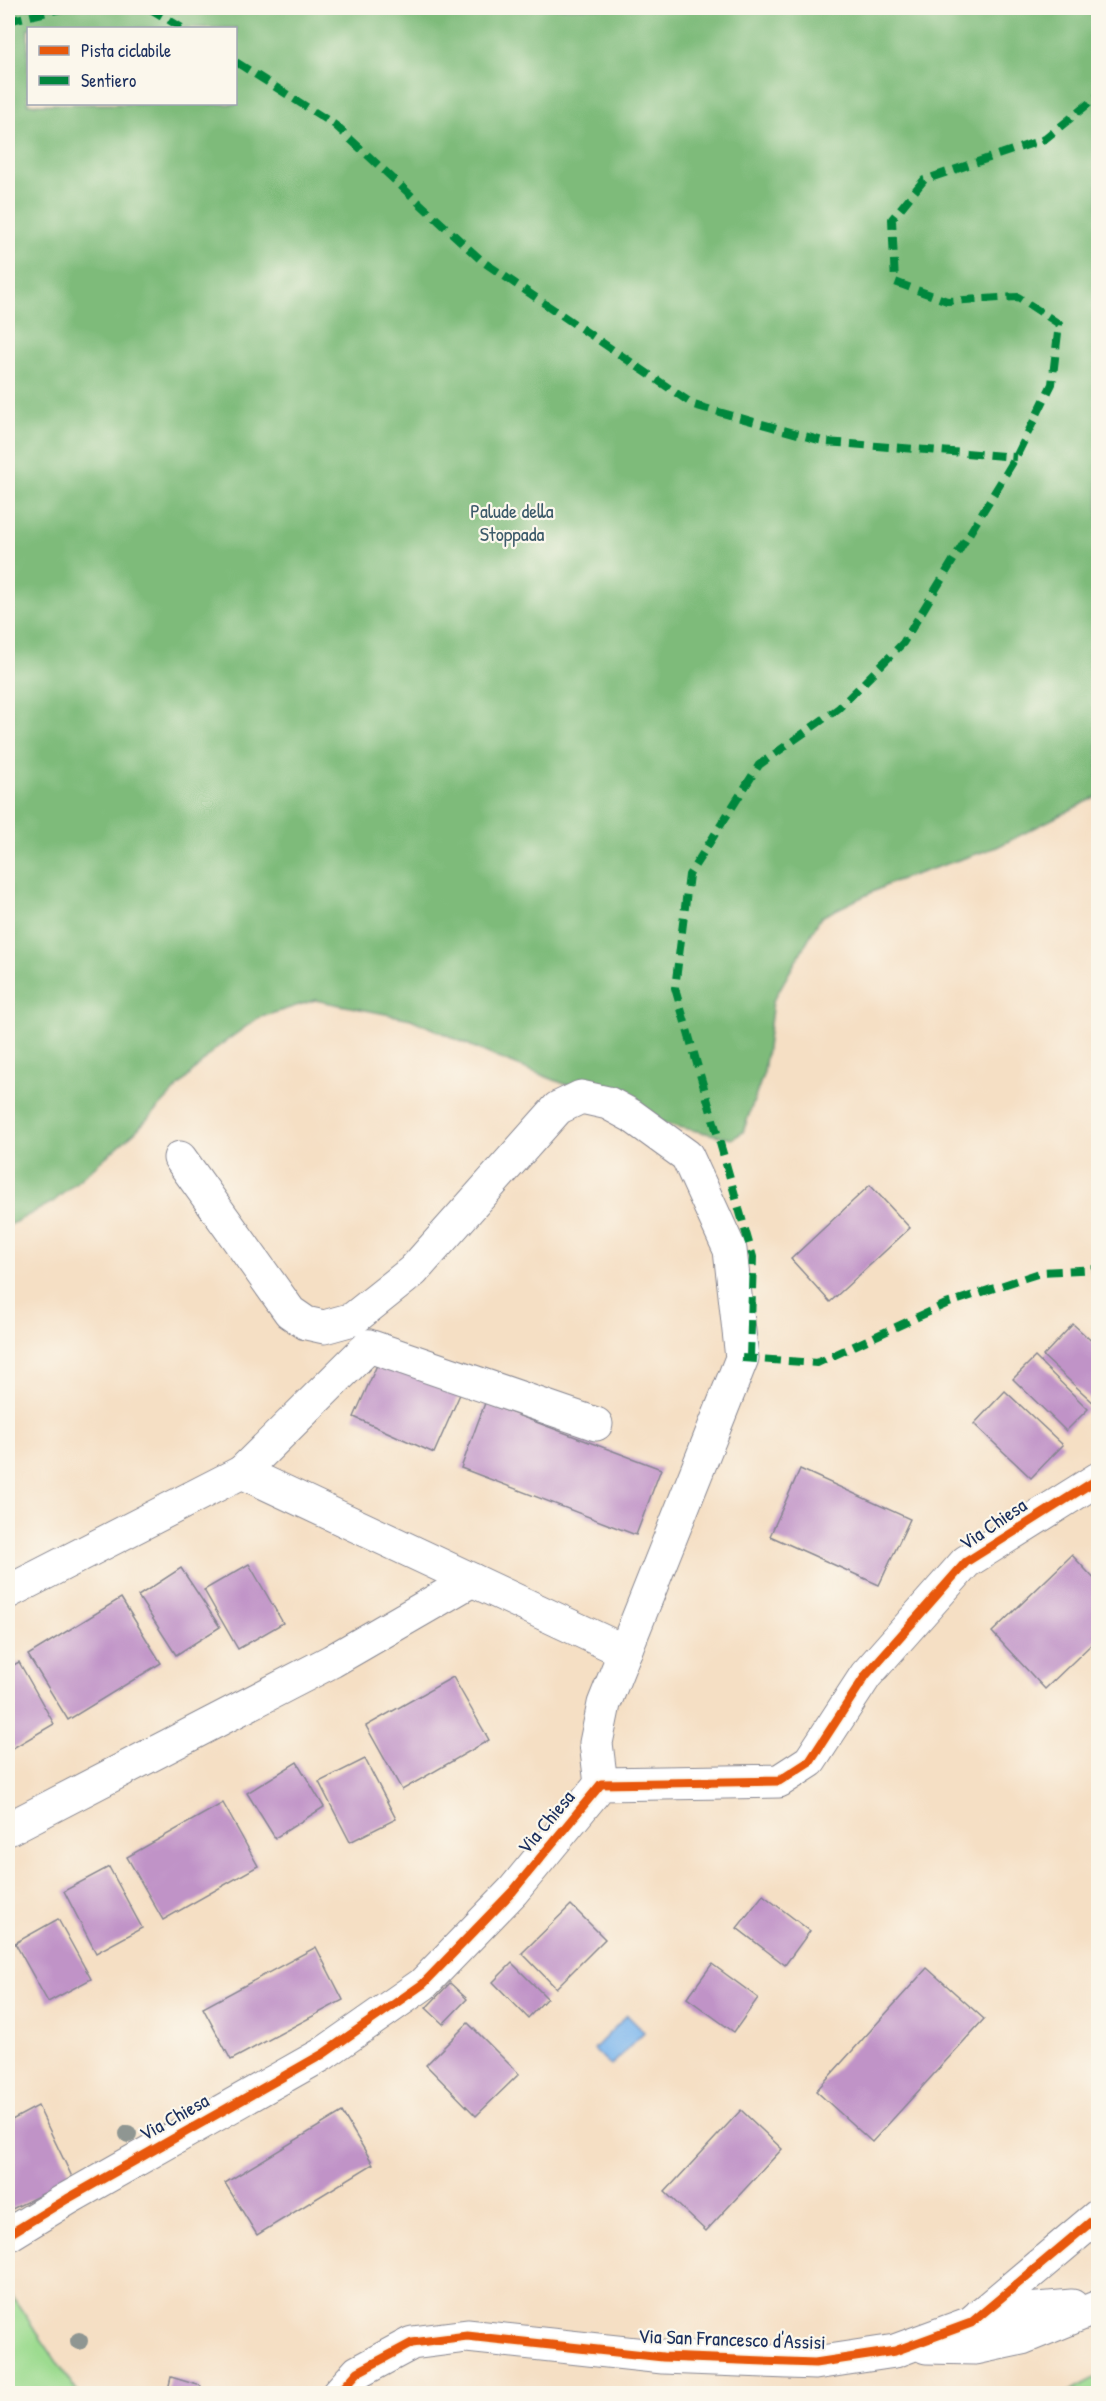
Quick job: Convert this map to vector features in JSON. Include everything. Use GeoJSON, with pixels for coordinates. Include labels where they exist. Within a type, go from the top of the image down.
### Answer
{"type":"FeatureCollection","features":[{"type":"Feature","properties":{"kind":"street"},"geometry":{"type":"LineString","coordinates":[[180,1158],[290,1312],[306,1323],[324,1326],[353,1318],[413,1271],[558,1108],[581,1097],[608,1103],[632,1116],[687,1156],[730,1250],[742,1358],[604,1704],[596,1743],[601,1784]]}},
{"type":"Feature","properties":{"kind":"street"},"geometry":{"type":"LineString","coordinates":[[8,1592],[242,1472],[369,1346],[596,1424]]}},
{"type":"Feature","properties":{"kind":"street"},"geometry":{"type":"LineString","coordinates":[[242,1472],[613,1646],[626,1649]]}},
{"type":"Feature","properties":{"kind":"street","name":"Via Chiesa"},"geometry":{"type":"LineString","coordinates":[[8,2235],[67,2199],[323,2054],[423,1984],[513,1891],[601,1784],[779,1781],[810,1761],[866,1675],[966,1562],[1098,1479]]}},
{"type":"Feature","properties":{"kind":"street"},"geometry":{"type":"LineString","coordinates":[[8,1829],[332,1661],[472,1580]]}},
{"type":"Feature","properties":{"kind":"street","name":"Via San Francesco d'Assisi"},"geometry":{"type":"LineString","coordinates":[[338,2394],[358,2372],[412,2343],[467,2336],[663,2357],[814,2363],[896,2351],[971,2323],[1098,2216]]}},
{"type":"Feature","properties":{"kind":"street"},"geometry":{"type":"LineString","coordinates":[[981,2314],[1071,2307],[1098,2294]]}},
{"type":"Feature","properties":{"kind":"street"},"geometry":{"type":"LineString","coordinates":[[907,2347],[975,2348],[1022,2338],[1098,2307]]}},
{"type":"Feature","properties":{"kind":"green space","name":"Palude della Stoppada"},"geometry":{"type":"Polygon","coordinates":[[[8,8],[1098,8],[1098,796],[997,847],[893,882],[821,917],[773,1001],[764,1072],[743,1132],[732,1139],[666,1124],[496,1057],[411,1019],[315,1000],[258,1018],[215,1049],[135,1132],[53,1202],[8,1226],[8,8]]]}},
{"type":"Feature","properties":{"kind":"green space"},"geometry":{"type":"Polygon","coordinates":[[[8,2290],[78,2393],[8,2393],[8,2290]]]}},
{"type":"Feature","properties":{"kind":"green space"},"geometry":{"type":"Polygon","coordinates":[[[1098,2376],[1098,2393],[1066,2393],[1098,2376]]]}},
{"type":"Feature","properties":{"kind":"water"},"geometry":{"type":"Polygon","coordinates":[[[627,2015],[644,2032],[611,2066],[594,2049],[627,2015]]]}},
{"type":"Feature","properties":{"kind":"building"},"geometry":{"type":"Polygon","coordinates":[[[870,1185],[910,1228],[830,1302],[791,1259],[870,1185]]]}},
{"type":"Feature","properties":{"kind":"building"},"geometry":{"type":"Polygon","coordinates":[[[1073,1324],[1098,1347],[1097,1406],[1043,1356],[1073,1324]]]}},
{"type":"Feature","properties":{"kind":"building"},"geometry":{"type":"Polygon","coordinates":[[[381,1356],[461,1392],[434,1453],[354,1417],[381,1356]]]}},
{"type":"Feature","properties":{"kind":"building"},"geometry":{"type":"Polygon","coordinates":[[[1035,1357],[1088,1409],[1066,1431],[1013,1379],[1035,1357]]]}},
{"type":"Feature","properties":{"kind":"building"},"geometry":{"type":"Polygon","coordinates":[[[1005,1391],[1063,1445],[1031,1478],[974,1424],[1005,1391]]]}},
{"type":"Feature","properties":{"kind":"building"},"geometry":{"type":"Polygon","coordinates":[[[485,1403],[661,1469],[636,1535],[461,1468],[485,1403]]]}},
{"type":"Feature","properties":{"kind":"building"},"geometry":{"type":"Polygon","coordinates":[[[800,1469],[910,1519],[879,1585],[770,1536],[800,1469]]]}},
{"type":"Feature","properties":{"kind":"building"},"geometry":{"type":"Polygon","coordinates":[[[1072,1555],[1098,1583],[1098,1638],[1045,1689],[992,1632],[1072,1555]]]}},
{"type":"Feature","properties":{"kind":"building"},"geometry":{"type":"Polygon","coordinates":[[[249,1564],[283,1623],[238,1649],[204,1590],[249,1564]]]}},
{"type":"Feature","properties":{"kind":"building"},"geometry":{"type":"Polygon","coordinates":[[[181,1568],[220,1627],[176,1655],[138,1596],[181,1568]]]}},
{"type":"Feature","properties":{"kind":"building"},"geometry":{"type":"Polygon","coordinates":[[[121,1598],[161,1663],[68,1720],[28,1655],[121,1598]]]}},
{"type":"Feature","properties":{"kind":"building"},"geometry":{"type":"Polygon","coordinates":[[[19,1662],[54,1724],[8,1751],[8,1668],[19,1662]]]}},
{"type":"Feature","properties":{"kind":"building"},"geometry":{"type":"Polygon","coordinates":[[[453,1677],[489,1740],[402,1790],[366,1726],[453,1677]]]}},
{"type":"Feature","properties":{"kind":"building"},"geometry":{"type":"Polygon","coordinates":[[[365,1759],[396,1819],[350,1842],[319,1782],[365,1759]]]}},
{"type":"Feature","properties":{"kind":"building"},"geometry":{"type":"Polygon","coordinates":[[[297,1762],[324,1807],[275,1838],[247,1793],[297,1762]]]}},
{"type":"Feature","properties":{"kind":"building"},"geometry":{"type":"Polygon","coordinates":[[[223,1803],[258,1866],[163,1920],[127,1857],[223,1803]]]}},
{"type":"Feature","properties":{"kind":"building"},"geometry":{"type":"Polygon","coordinates":[[[109,1867],[142,1928],[96,1953],[64,1891],[109,1867]]]}},
{"type":"Feature","properties":{"kind":"building"},"geometry":{"type":"Polygon","coordinates":[[[763,1895],[810,1931],[785,1965],[737,1928],[763,1895]]]}},
{"type":"Feature","properties":{"kind":"building"},"geometry":{"type":"Polygon","coordinates":[[[571,1905],[605,1939],[556,1988],[522,1953],[571,1905]]]}},
{"type":"Feature","properties":{"kind":"building"},"geometry":{"type":"Polygon","coordinates":[[[58,1919],[91,1979],[48,2002],[15,1943],[58,1919]]]}},
{"type":"Feature","properties":{"kind":"building"},"geometry":{"type":"Polygon","coordinates":[[[316,1947],[343,2000],[231,2060],[203,2008],[316,1947]]]}},
{"type":"Feature","properties":{"kind":"building"},"geometry":{"type":"Polygon","coordinates":[[[512,1963],[547,1998],[528,2018],[493,1982],[512,1963]]]}},
{"type":"Feature","properties":{"kind":"building"},"geometry":{"type":"Polygon","coordinates":[[[712,1964],[758,1998],[734,2032],[687,1998],[712,1964]]]}},
{"type":"Feature","properties":{"kind":"building"},"geometry":{"type":"Polygon","coordinates":[[[927,1968],[984,2019],[872,2142],[816,2091],[927,1968]]]}},
{"type":"Feature","properties":{"kind":"building"},"geometry":{"type":"Polygon","coordinates":[[[450,1983],[467,1999],[443,2024],[426,2008],[450,1983]]]}},
{"type":"Feature","properties":{"kind":"building"},"geometry":{"type":"Polygon","coordinates":[[[468,2023],[519,2074],[476,2116],[426,2065],[468,2023]]]}},
{"type":"Feature","properties":{"kind":"building"},"geometry":{"type":"Polygon","coordinates":[[[38,2106],[73,2179],[8,2211],[8,2122],[38,2106]]]}},
{"type":"Feature","properties":{"kind":"building"},"geometry":{"type":"Polygon","coordinates":[[[741,2110],[782,2149],[706,2231],[665,2192],[741,2110]]]}},
{"type":"Feature","properties":{"kind":"building"},"geometry":{"type":"Polygon","coordinates":[[[342,2112],[373,2164],[257,2235],[225,2183],[342,2112]]]}},
{"type":"Feature","properties":{"kind":"building"},"geometry":{"type":"Polygon","coordinates":[[[171,2377],[201,2386],[199,2394],[167,2394],[171,2377]]]}},
{"type":"Feature","properties":{"kind":"marked path"},"geometry":{"type":"LineString","coordinates":[[8,21],[65,8]]}},
{"type":"Feature","properties":{"kind":"marked path"},"geometry":{"type":"LineString","coordinates":[[149,8],[180,27]]}},
{"type":"Feature","properties":{"kind":"marked path"},"geometry":{"type":"LineString","coordinates":[[237,63],[335,125],[482,261],[694,405],[826,442],[1016,457]]}},
{"type":"Feature","properties":{"kind":"marked path"},"geometry":{"type":"LineString","coordinates":[[750,1358],[753,1257],[675,988],[689,875],[759,765],[839,708],[903,643],[1016,457],[1052,384],[1059,324],[1018,297],[947,301],[895,282],[892,219],[924,180],[1045,139],[1098,96]]}},
{"type":"Feature","properties":{"kind":"marked path"},"geometry":{"type":"LineString","coordinates":[[742,1358],[817,1363],[946,1304],[1043,1272],[1098,1269]]}},
{"type":"Feature","properties":{"kind":"cycle path"},"geometry":{"type":"LineString","coordinates":[[8,2235],[67,2199],[323,2054],[423,1984],[513,1891],[601,1784],[779,1781],[810,1761],[866,1675],[966,1562],[1098,1479]]}},
{"type":"Feature","properties":{"kind":"cycle path"},"geometry":{"type":"LineString","coordinates":[[338,2394],[358,2372],[412,2343],[467,2336],[663,2357],[815,2363],[895,2351],[971,2323],[1098,2216]]}}]}
